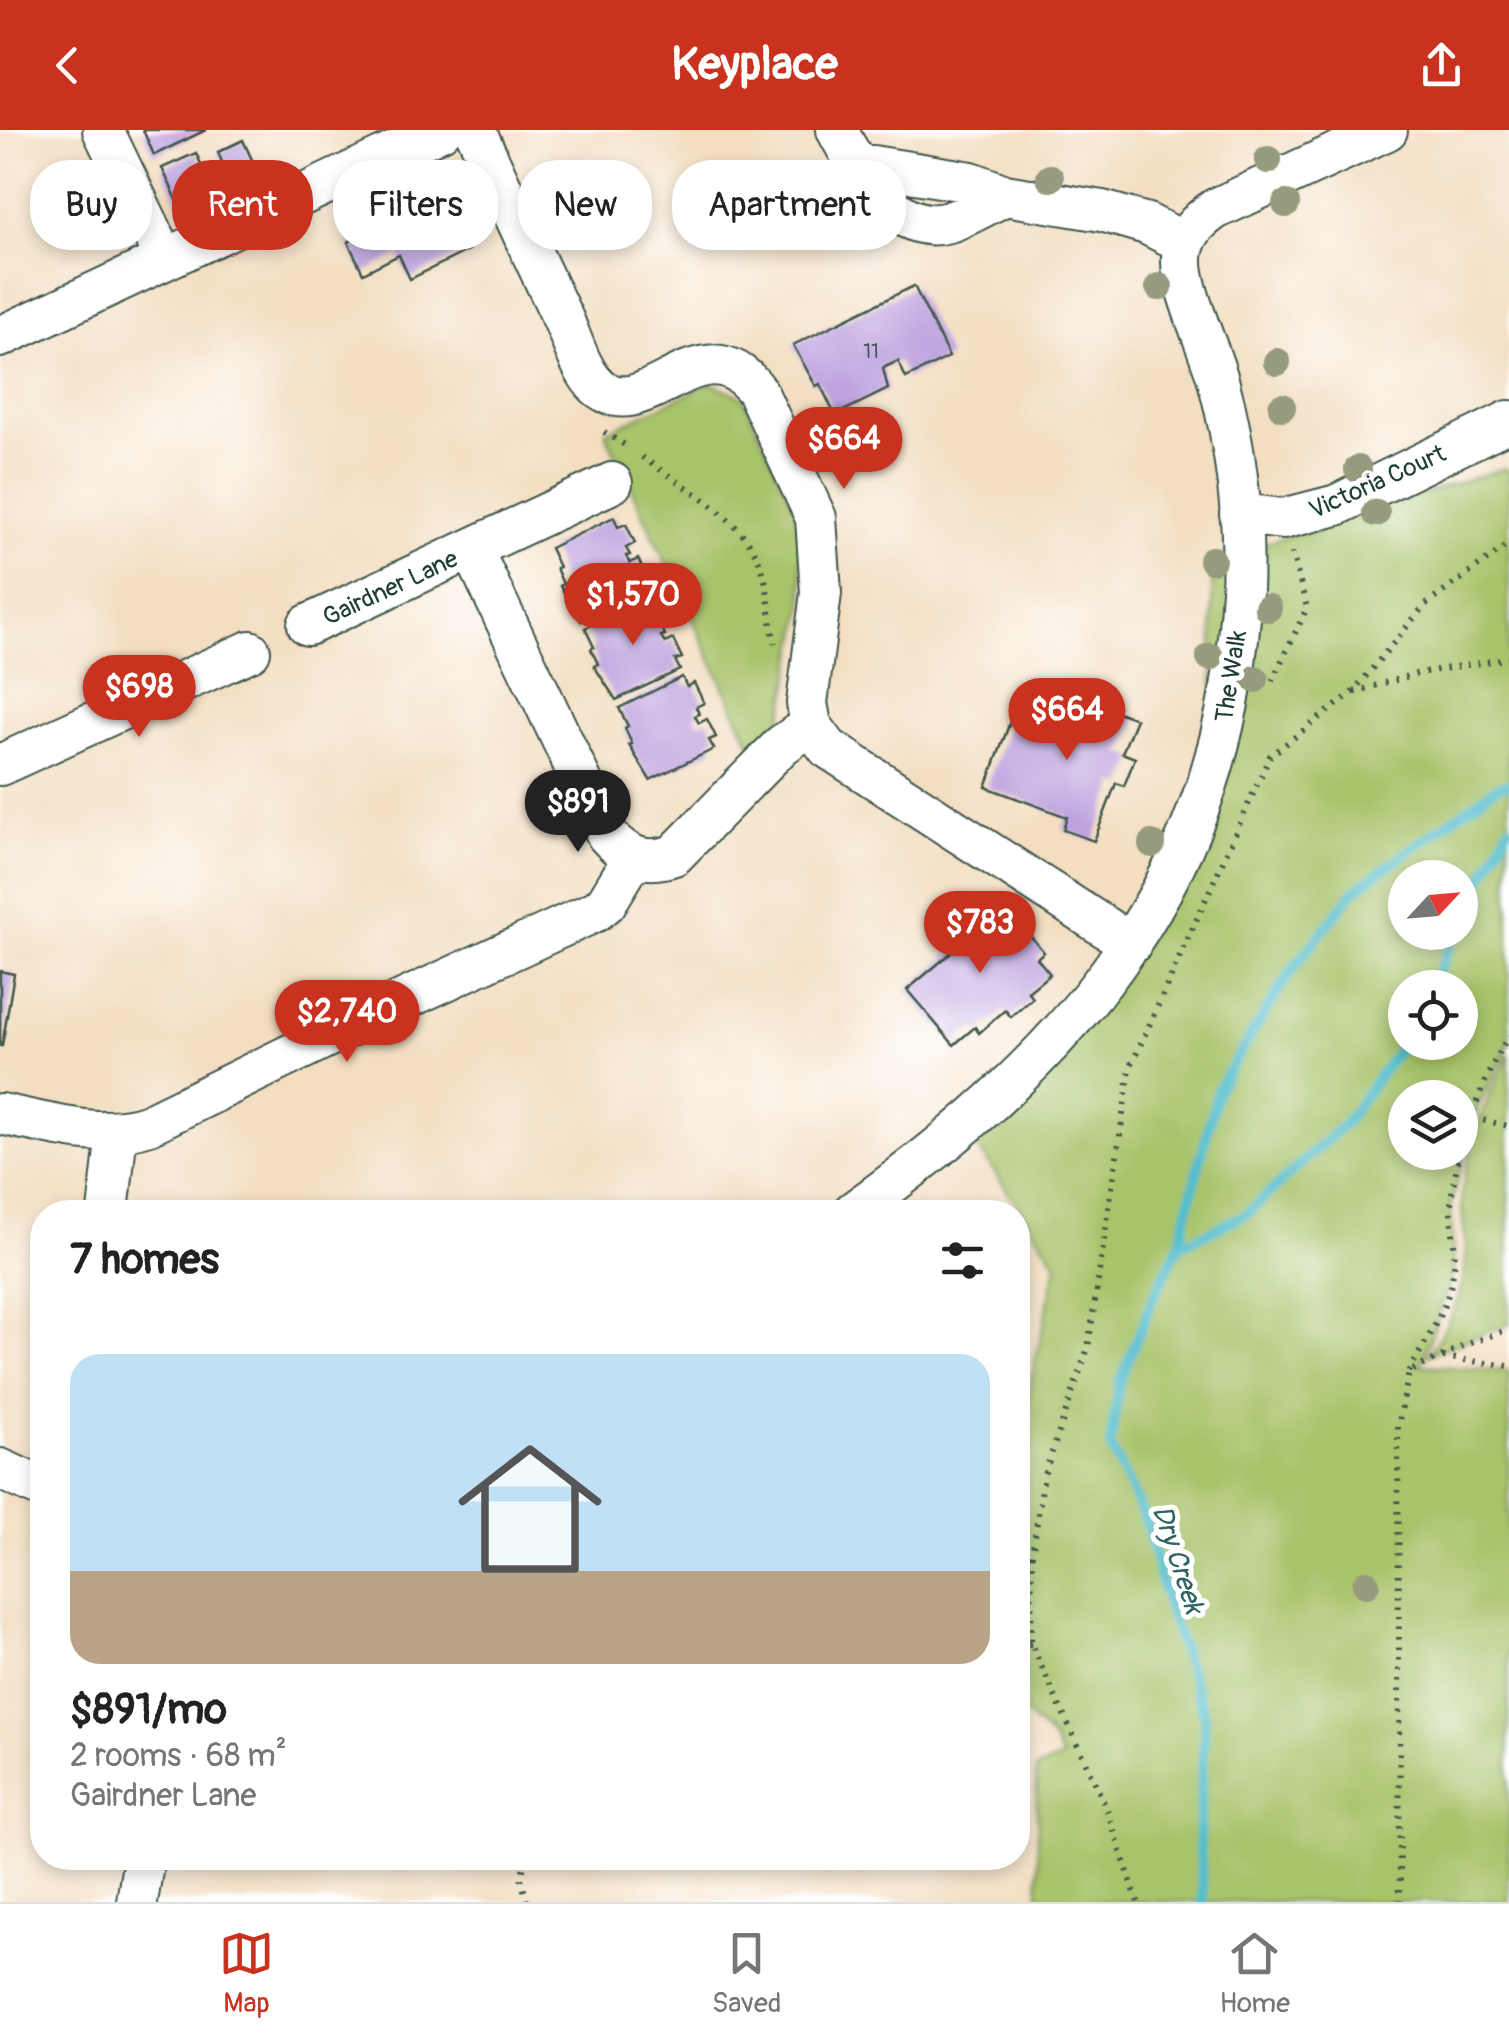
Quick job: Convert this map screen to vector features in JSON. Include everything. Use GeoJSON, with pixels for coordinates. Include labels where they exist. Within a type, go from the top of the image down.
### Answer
{"type":"FeatureCollection","features":[{"type":"Feature","properties":{"kind":"street"},"geometry":{"type":"LineString","coordinates":[[104,130],[165,259]]}},
{"type":"Feature","properties":{"kind":"street"},"geometry":{"type":"LineString","coordinates":[[0,337],[441,130]]}},
{"type":"Feature","properties":{"kind":"street"},"geometry":{"type":"LineString","coordinates":[[475,130],[576,349],[597,386],[628,397],[707,364],[730,367],[746,377],[757,391],[816,518],[821,593],[807,703],[812,725],[828,748],[1130,944]]}},
{"type":"Feature","properties":{"kind":"street"},"geometry":{"type":"LineString","coordinates":[[846,147],[1005,194],[1102,211],[1147,224],[1185,243],[1199,220],[1215,209],[1387,130]]}},
{"type":"Feature","properties":{"kind":"street","name":"The Walk"},"geometry":{"type":"LineString","coordinates":[[868,1200],[1029,1068],[1084,1009],[1130,944],[1172,872],[1194,820],[1224,725],[1233,681],[1242,589],[1240,514],[1231,439],[1220,385],[1183,270],[1185,243]]}},
{"type":"Feature","properties":{"kind":"street","name":"Victoria Court"},"geometry":{"type":"LineString","coordinates":[[1240,514],[1283,519],[1337,505],[1509,420]]}},
{"type":"Feature","properties":{"kind":"street","name":"Gairdner Lane"},"geometry":{"type":"LineString","coordinates":[[308,626],[612,483]]}},
{"type":"Feature","properties":{"kind":"street","name":"Gairdner Lane"},"geometry":{"type":"LineString","coordinates":[[472,549],[607,835],[634,858]]}},
{"type":"Feature","properties":{"kind":"street"},"geometry":{"type":"LineString","coordinates":[[0,765],[250,651]]}},
{"type":"Feature","properties":{"kind":"street"},"geometry":{"type":"LineString","coordinates":[[0,1114],[99,1133],[149,1124],[596,911],[606,904],[634,858],[674,856],[782,745],[812,725]]}},
{"type":"Feature","properties":{"kind":"street"},"geometry":{"type":"LineString","coordinates":[[109,1200],[117,1132]]}},
{"type":"Feature","properties":{"kind":"street"},"geometry":{"type":"LineString","coordinates":[[0,1468],[30,1480]]}},
{"type":"Feature","properties":{"kind":"street"},"geometry":{"type":"LineString","coordinates":[[136,1902],[142,1870]]}},
{"type":"Feature","properties":{"kind":"path"},"geometry":{"type":"LineString","coordinates":[[596,427],[722,514],[741,533],[759,561],[767,587],[776,649]]}},
{"type":"Feature","properties":{"kind":"path"},"geometry":{"type":"LineString","coordinates":[[1266,692],[1307,608],[1283,519]]}},
{"type":"Feature","properties":{"kind":"path"},"geometry":{"type":"LineString","coordinates":[[1138,1902],[1106,1808],[1031,1644],[1032,1555],[1044,1475],[1088,1348],[1130,1068],[1270,756],[1352,693],[1424,606],[1509,544]]}},
{"type":"Feature","properties":{"kind":"path"},"geometry":{"type":"LineString","coordinates":[[1352,693],[1419,673],[1509,658]]}},
{"type":"Feature","properties":{"kind":"path"},"geometry":{"type":"LineString","coordinates":[[1256,748],[1270,756]]}},
{"type":"Feature","properties":{"kind":"path"},"geometry":{"type":"LineString","coordinates":[[1478,1103],[1509,1036]]}},
{"type":"Feature","properties":{"kind":"path"},"geometry":{"type":"LineString","coordinates":[[1478,1119],[1509,1126]]}},
{"type":"Feature","properties":{"kind":"path"},"geometry":{"type":"LineString","coordinates":[[1400,1902],[1398,1426],[1408,1372],[1446,1307],[1454,1269],[1450,1205],[1459,1170]]}},
{"type":"Feature","properties":{"kind":"path"},"geometry":{"type":"LineString","coordinates":[[1408,1372],[1509,1329]]}},
{"type":"Feature","properties":{"kind":"path"},"geometry":{"type":"LineString","coordinates":[[1442,1356],[1509,1366]]}},
{"type":"Feature","properties":{"kind":"path"},"geometry":{"type":"LineString","coordinates":[[523,1870],[527,1902]]}},
{"type":"Feature","properties":{"kind":"green space"},"geometry":{"type":"Polygon","coordinates":[[[711,383],[743,397],[797,514],[804,603],[782,719],[752,747],[605,432],[711,383]]]}},
{"type":"Feature","properties":{"kind":"green space"},"geometry":{"type":"Polygon","coordinates":[[[1509,470],[1509,1044],[1478,1108],[1478,1080],[1388,1080],[1388,1170],[1460,1170],[1451,1205],[1454,1269],[1421,1365],[1509,1371],[1509,1902],[1039,1902],[1036,1769],[1062,1758],[1052,1739],[1030,1718],[1030,1384],[1057,1264],[1030,1224],[1030,1200],[1014,1200],[963,1125],[1086,1006],[1214,763],[1212,560],[1509,470]]]}},
{"type":"Feature","properties":{"kind":"green space"},"geometry":{"type":"Polygon","coordinates":[[[1509,1053],[1509,1324],[1428,1355],[1449,1320],[1463,1282],[1465,1174],[1466,1170],[1478,1170],[1478,1127],[1509,1053]]]}},
{"type":"Feature","properties":{"kind":"building"},"geometry":{"type":"Polygon","coordinates":[[[143,130],[206,130],[154,155],[143,130]]]}},
{"type":"Feature","properties":{"kind":"building"},"geometry":{"type":"Polygon","coordinates":[[[243,140],[252,160],[221,160],[218,152],[243,140]]]}},
{"type":"Feature","properties":{"kind":"building"},"geometry":{"type":"Polygon","coordinates":[[[196,153],[199,160],[180,160],[196,153]]]}},
{"type":"Feature","properties":{"kind":"building"},"geometry":{"type":"Polygon","coordinates":[[[172,164],[172,189],[162,168],[172,164]]]}},
{"type":"Feature","properties":{"kind":"building"},"geometry":{"type":"Polygon","coordinates":[[[352,250],[469,250],[410,279],[399,255],[363,273],[352,250]]]}},
{"type":"Feature","properties":{"kind":"building"},"geometry":{"type":"Polygon","coordinates":[[[914,286],[949,357],[906,378],[898,361],[883,368],[888,389],[835,415],[820,384],[816,386],[793,345],[914,286]]]}},
{"type":"Feature","properties":{"kind":"building"},"geometry":{"type":"Polygon","coordinates":[[[614,517],[618,527],[626,524],[635,543],[626,548],[630,555],[626,556],[630,563],[638,559],[647,578],[640,581],[644,590],[581,621],[560,586],[563,584],[556,568],[559,567],[550,548],[614,517]]]}},
{"type":"Feature","properties":{"kind":"building"},"geometry":{"type":"Polygon","coordinates":[[[649,597],[654,607],[661,604],[670,624],[661,628],[665,635],[661,636],[665,643],[673,639],[682,658],[675,660],[680,670],[616,700],[594,666],[598,664],[591,649],[594,647],[585,628],[649,597]]]}},
{"type":"Feature","properties":{"kind":"building"},"geometry":{"type":"Polygon","coordinates":[[[682,677],[687,687],[694,683],[704,703],[696,707],[699,714],[695,716],[699,723],[707,719],[716,737],[709,740],[714,749],[650,780],[629,745],[632,744],[625,728],[628,726],[619,708],[682,677]]]}},
{"type":"Feature","properties":{"kind":"building"},"geometry":{"type":"Polygon","coordinates":[[[1068,693],[1136,719],[1122,753],[1135,758],[1124,786],[1116,783],[1094,841],[1063,830],[1067,817],[986,787],[1013,714],[1054,730],[1068,693]]]}},
{"type":"Feature","properties":{"kind":"building"},"geometry":{"type":"Polygon","coordinates":[[[965,911],[980,929],[1000,912],[1014,929],[1020,924],[1044,952],[1037,958],[1050,974],[1028,992],[1033,998],[1011,1017],[1005,1010],[979,1033],[975,1027],[954,1045],[907,990],[958,947],[943,930],[965,911]]]}},
{"type":"Feature","properties":{"kind":"building"},"geometry":{"type":"Polygon","coordinates":[[[0,971],[14,974],[2,1046],[0,1046],[0,971]]]}},
{"type":"Feature","properties":{"kind":"waterway","name":"Dry Creek"},"geometry":{"type":"LineString","coordinates":[[1203,1902],[1199,1832],[1205,1716],[1167,1605],[1145,1519],[1110,1446],[1119,1384],[1153,1298],[1179,1246],[1218,1088],[1290,973],[1355,890],[1498,786],[1509,784]]}},
{"type":"Feature","properties":{"kind":"waterway","name":"Dry Creek"},"geometry":{"type":"LineString","coordinates":[[1478,888],[1509,827]]}},
{"type":"Feature","properties":{"kind":"waterway","name":"Dry Creek"},"geometry":{"type":"LineString","coordinates":[[1439,970],[1448,950]]}},
{"type":"Feature","properties":{"kind":"waterway","name":"Dry Creek"},"geometry":{"type":"LineString","coordinates":[[1179,1246],[1248,1213],[1344,1124],[1390,1060]]}}]}
